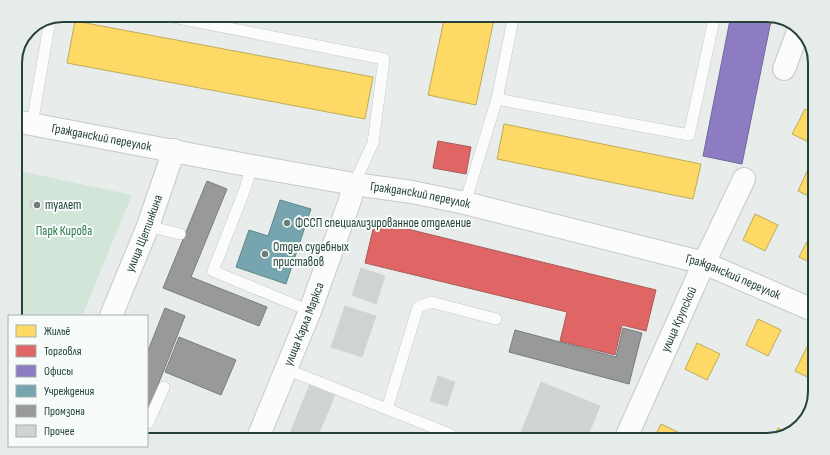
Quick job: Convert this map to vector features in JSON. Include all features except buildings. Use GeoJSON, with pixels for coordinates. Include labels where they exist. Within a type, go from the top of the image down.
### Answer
{"type":"FeatureCollection","features":[{"type":"Feature","properties":{"kind":"street"},"geometry":{"type":"LineString","coordinates":[[784,69],[797,35]]}},
{"type":"Feature","properties":{"kind":"street","name":"Гражданский переулок"},"geometry":{"type":"LineString","coordinates":[[24,122],[252,166],[354,184],[412,192],[465,203],[704,263],[808,308]]}},
{"type":"Feature","properties":{"kind":"street","name":"улица Щетинкина"},"geometry":{"type":"LineString","coordinates":[[111,315],[148,226],[174,150]]}},
{"type":"Feature","properties":{"kind":"street","name":"улица Крупской"},"geometry":{"type":"LineString","coordinates":[[628,433],[704,263],[744,179]]}},
{"type":"Feature","properties":{"kind":"street","name":"улица Карла Маркса"},"geometry":{"type":"LineString","coordinates":[[260,433],[310,311],[350,200],[354,184]]}},
{"type":"Feature","properties":{"kind":"lane"},"geometry":{"type":"LineString","coordinates":[[198,22],[384,59],[373,143],[354,184]]}},
{"type":"Feature","properties":{"kind":"lane"},"geometry":{"type":"LineString","coordinates":[[465,203],[497,99],[513,22]]}},
{"type":"Feature","properties":{"kind":"lane"},"geometry":{"type":"LineString","coordinates":[[497,99],[689,135],[713,22]]}},
{"type":"Feature","properties":{"kind":"lane"},"geometry":{"type":"LineString","coordinates":[[24,122],[49,25]]}},
{"type":"Feature","properties":{"kind":"lane"},"geometry":{"type":"LineString","coordinates":[[252,166],[213,271],[310,311]]}},
{"type":"Feature","properties":{"kind":"lane"},"geometry":{"type":"LineString","coordinates":[[148,226],[180,234]]}},
{"type":"Feature","properties":{"kind":"lane"},"geometry":{"type":"LineString","coordinates":[[387,409],[418,307],[431,302],[496,318]]}},
{"type":"Feature","properties":{"kind":"lane"},"geometry":{"type":"LineString","coordinates":[[286,369],[447,433]]}},
{"type":"Feature","properties":{"kind":"lane"},"geometry":{"type":"LineString","coordinates":[[148,422],[164,387]]}},
{"type":"Feature","properties":{"kind":"green space","name":"Парк Кирова"},"geometry":{"type":"Polygon","coordinates":[[[22,171],[132,195],[82,315],[22,315],[22,171]]]}},
{"type":"Feature","properties":{"kind":"place","name":"туалет"},"geometry":{"type":"Point","coordinates":[37,205]}},
{"type":"Feature","properties":{"kind":"place","name":"ФССП специализированное отделение"},"geometry":{"type":"Point","coordinates":[287,223]}},
{"type":"Feature","properties":{"kind":"place","name":"Отдел судебных приставов"},"geometry":{"type":"Point","coordinates":[265,254]}}]}
